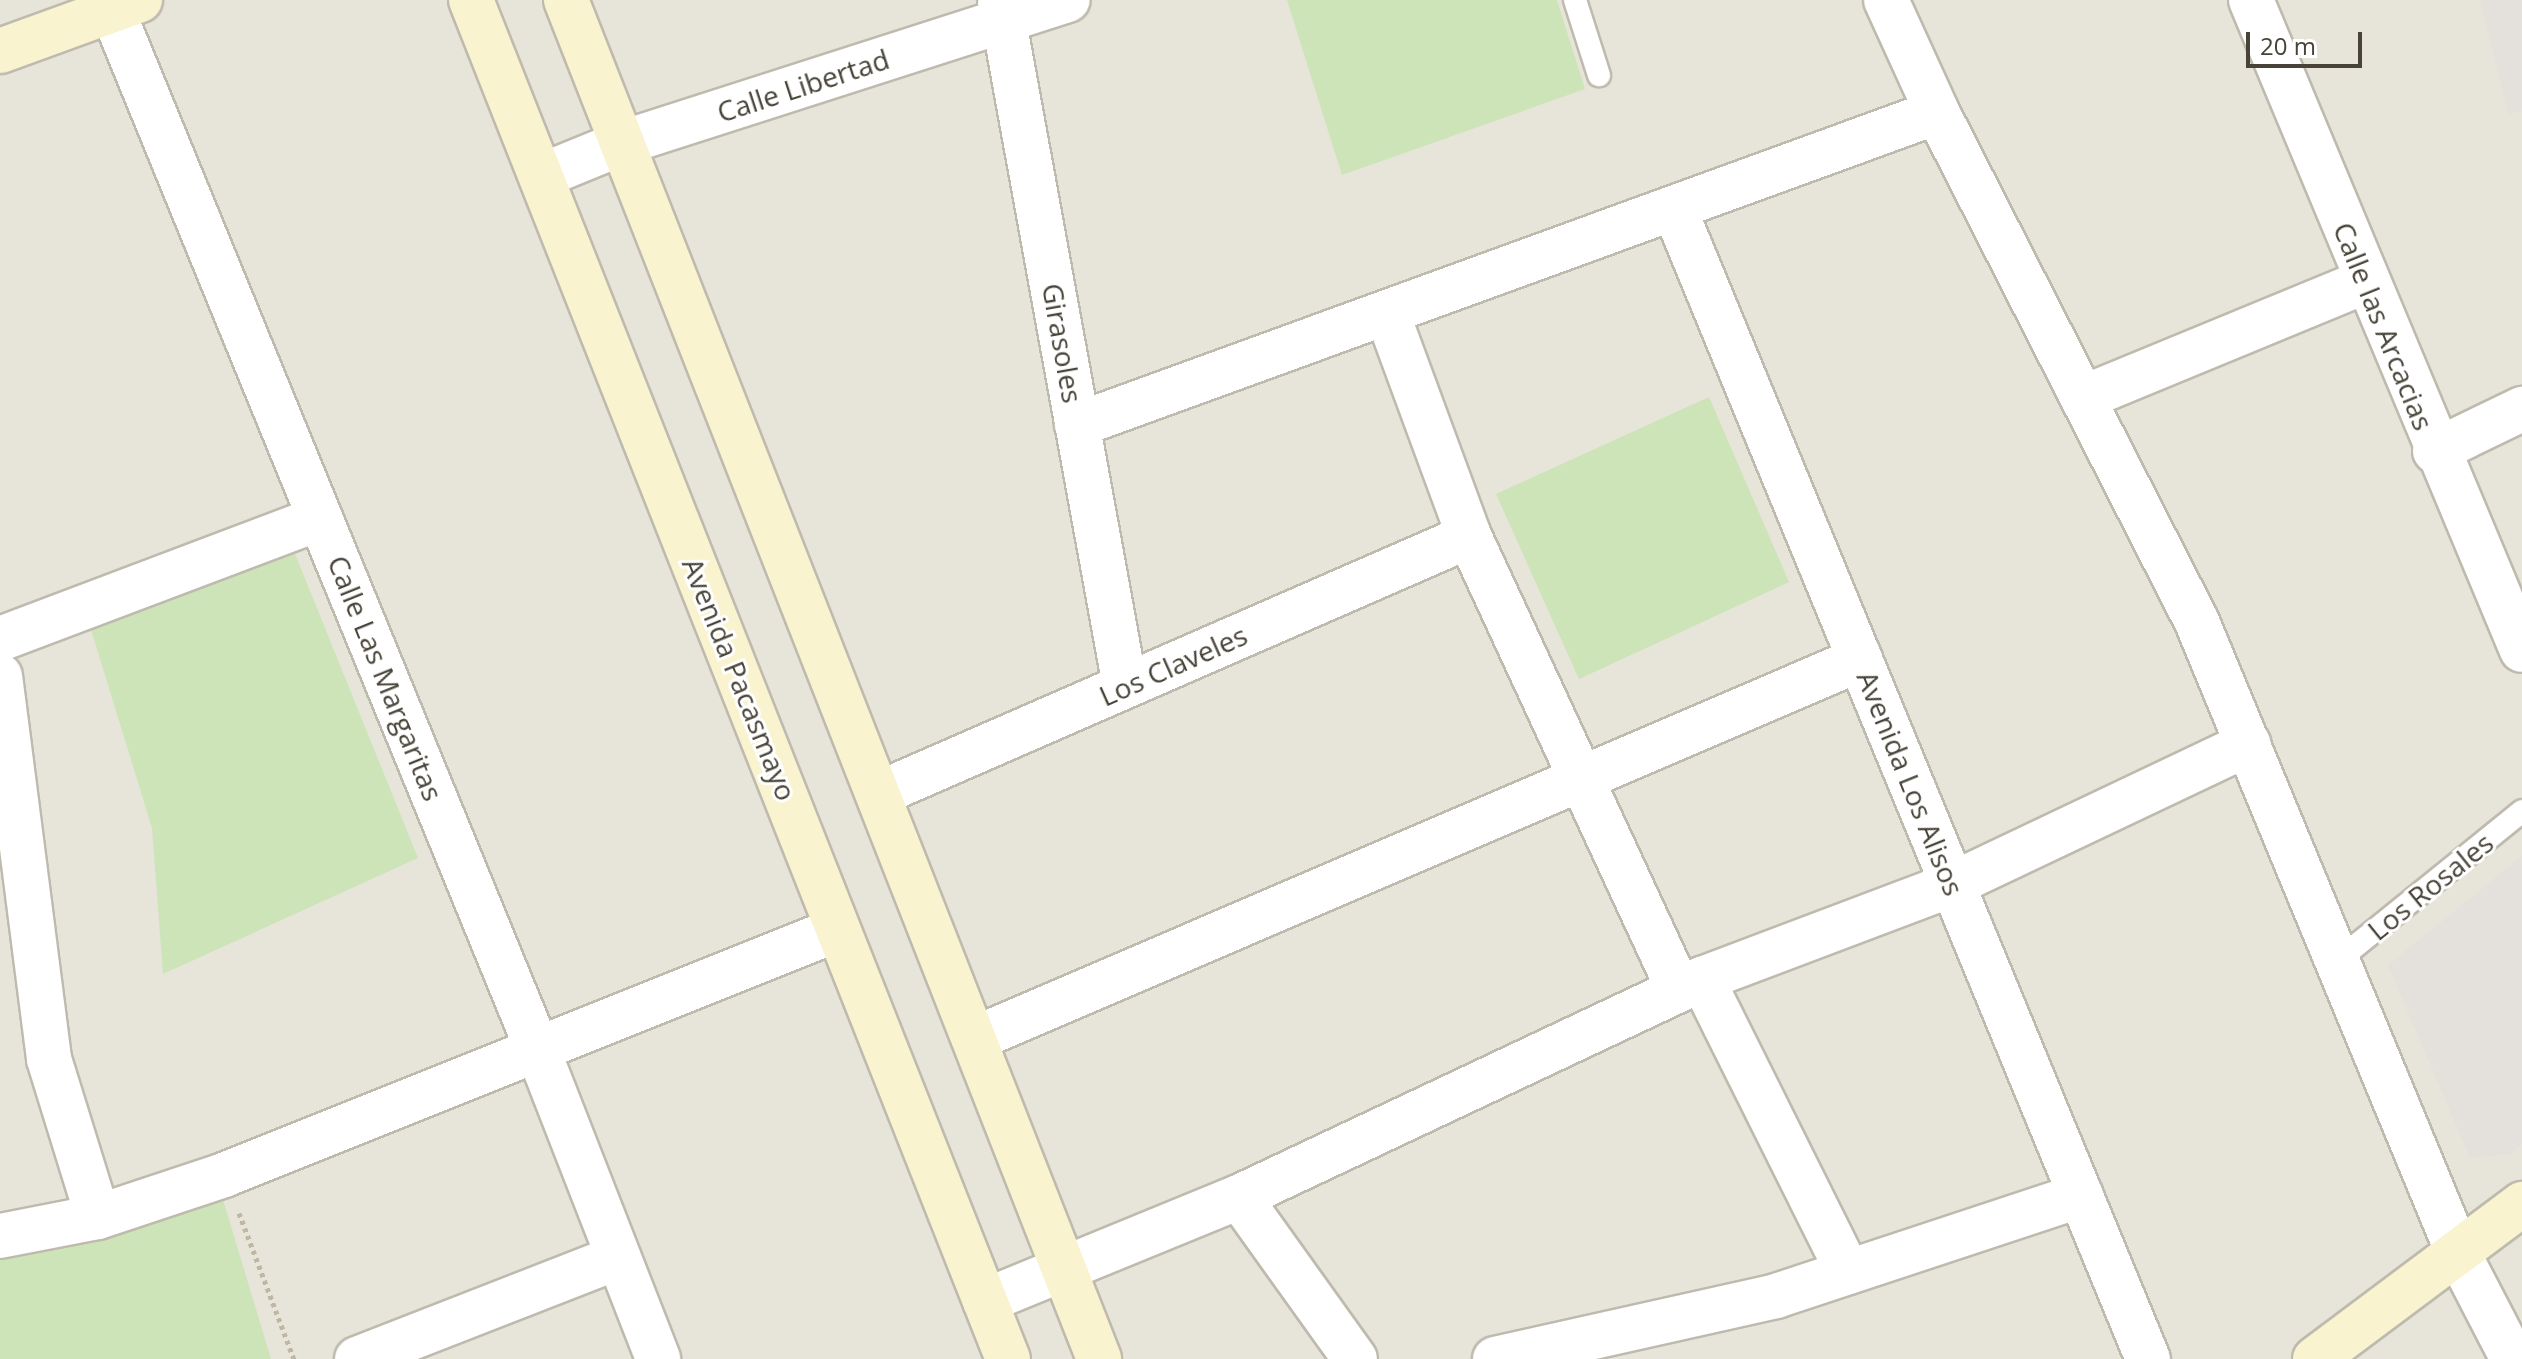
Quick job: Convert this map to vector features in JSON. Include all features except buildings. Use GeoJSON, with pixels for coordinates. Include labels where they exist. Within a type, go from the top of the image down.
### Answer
{"type":"FeatureCollection","features":[{"type":"Feature","properties":{"kind":"main road","name":"Avenida Pacasmayo"},"geometry":{"type":"LineString","coordinates":[[471,0],[1008,1359]]}},
{"type":"Feature","properties":{"kind":"main road"},"geometry":{"type":"LineString","coordinates":[[566,0],[1099,1359]]}},
{"type":"Feature","properties":{"kind":"main road"},"geometry":{"type":"LineString","coordinates":[[0,51],[120,3]]}},
{"type":"Feature","properties":{"kind":"main road"},"geometry":{"type":"LineString","coordinates":[[2315,1359],[2459,1255],[2522,1204]]}},
{"type":"Feature","properties":{"kind":"street","name":"Calle Libertad"},"geometry":{"type":"LineString","coordinates":[[541,176],[622,143],[1002,10],[1068,0]]}},
{"type":"Feature","properties":{"kind":"street"},"geometry":{"type":"LineString","coordinates":[[1886,0],[1937,112],[2085,397],[2197,622],[2459,1255],[2513,1359]]}},
{"type":"Feature","properties":{"kind":"street","name":"Calle las Arcacias"},"geometry":{"type":"LineString","coordinates":[[2251,0],[2435,451],[2522,650]]}},
{"type":"Feature","properties":{"kind":"street","name":"Calle Las Margaritas"},"geometry":{"type":"LineString","coordinates":[[120,3],[320,518],[537,1048],[658,1359]]}},
{"type":"Feature","properties":{"kind":"street","name":"Girasoles"},"geometry":{"type":"LineString","coordinates":[[1002,10],[1125,686]]}},
{"type":"Feature","properties":{"kind":"street"},"geometry":{"type":"LineString","coordinates":[[1077,425],[1937,112]]}},
{"type":"Feature","properties":{"kind":"street","name":"Avenida Los Alisos"},"geometry":{"type":"LineString","coordinates":[[1674,208],[2148,1359]]}},
{"type":"Feature","properties":{"kind":"street"},"geometry":{"type":"LineString","coordinates":[[2085,397],[2366,281]]}},
{"type":"Feature","properties":{"kind":"street"},"geometry":{"type":"LineString","coordinates":[[1387,313],[1469,536],[1583,778],[1690,984],[1848,1272]]}},
{"type":"Feature","properties":{"kind":"street"},"geometry":{"type":"LineString","coordinates":[[2435,451],[2522,409]]}},
{"type":"Feature","properties":{"kind":"street"},"geometry":{"type":"LineString","coordinates":[[0,639],[320,518]]}},
{"type":"Feature","properties":{"kind":"street","name":"Los Claveles"},"geometry":{"type":"LineString","coordinates":[[878,794],[1469,536]]}},
{"type":"Feature","properties":{"kind":"street"},"geometry":{"type":"LineString","coordinates":[[974,1039],[1860,659]]}},
{"type":"Feature","properties":{"kind":"street"},"geometry":{"type":"LineString","coordinates":[[0,676],[49,1059],[98,1217]]}},
{"type":"Feature","properties":{"kind":"street"},"geometry":{"type":"LineString","coordinates":[[985,1301],[1239,1197],[1690,984],[1953,884],[2248,744]]}},
{"type":"Feature","properties":{"kind":"street"},"geometry":{"type":"LineString","coordinates":[[0,1236],[98,1217],[224,1175],[838,929]]}},
{"type":"Feature","properties":{"kind":"street"},"geometry":{"type":"LineString","coordinates":[[1495,1359],[1776,1296],[2081,1195]]}},
{"type":"Feature","properties":{"kind":"street"},"geometry":{"type":"LineString","coordinates":[[1239,1197],[1355,1359]]}},
{"type":"Feature","properties":{"kind":"street"},"geometry":{"type":"LineString","coordinates":[[357,1359],[618,1257]]}},
{"type":"Feature","properties":{"kind":"lane"},"geometry":{"type":"LineString","coordinates":[[1575,0],[1599,75]]}},
{"type":"Feature","properties":{"kind":"lane","name":"Los Rosales"},"geometry":{"type":"LineString","coordinates":[[2337,961],[2522,811]]}},
{"type":"Feature","properties":{"kind":"path"},"geometry":{"type":"LineString","coordinates":[[224,1175],[294,1359]]}},
{"type":"Feature","properties":{"kind":"shaded area"},"geometry":{"type":"Polygon","coordinates":[[[0,0],[2522,0],[2522,1359],[0,1359],[0,0]]]}},
{"type":"Feature","properties":{"kind":"shaded area"},"geometry":{"type":"Polygon","coordinates":[[[2480,0],[2522,0],[2522,111],[2508,114],[2480,0]]]}},
{"type":"Feature","properties":{"kind":"shaded area"},"geometry":{"type":"Polygon","coordinates":[[[2522,856],[2522,1144],[2510,1154],[2470,1158],[2388,965],[2522,856]]]}},
{"type":"Feature","properties":{"kind":"green space"},"geometry":{"type":"Polygon","coordinates":[[[1287,0],[1557,0],[1585,89],[1342,175],[1287,0]]]}},
{"type":"Feature","properties":{"kind":"green space"},"geometry":{"type":"Polygon","coordinates":[[[1709,397],[1789,582],[1579,679],[1496,494],[1709,397]]]}},
{"type":"Feature","properties":{"kind":"green space"},"geometry":{"type":"Polygon","coordinates":[[[291,544],[418,858],[163,974],[152,828],[88,620],[291,544]]]}},
{"type":"Feature","properties":{"kind":"green space"},"geometry":{"type":"Polygon","coordinates":[[[221,1193],[271,1359],[0,1359],[0,1253],[221,1193]]]}}]}
